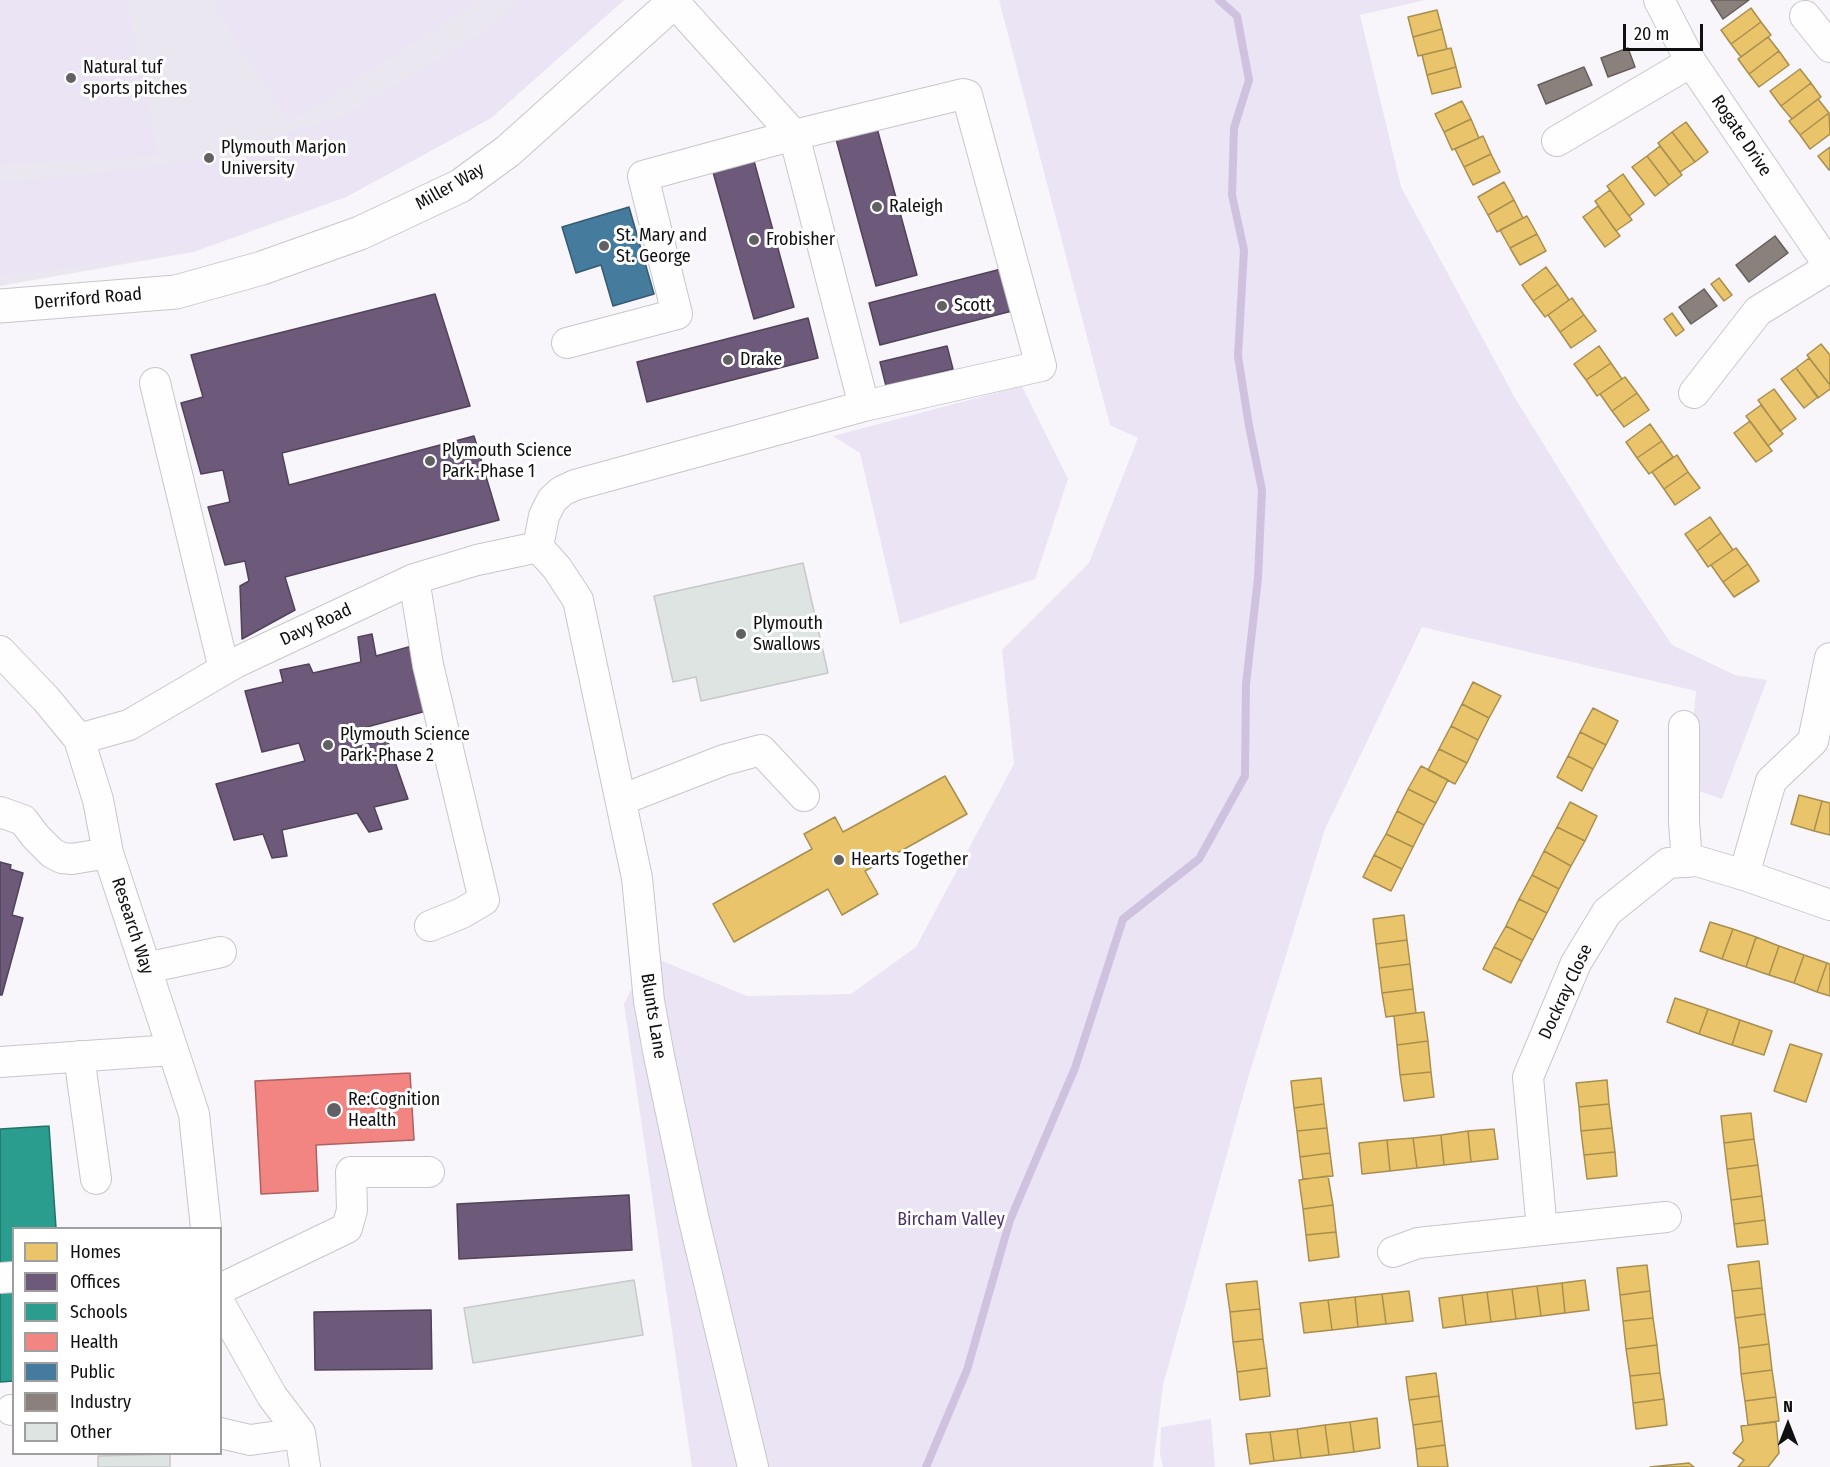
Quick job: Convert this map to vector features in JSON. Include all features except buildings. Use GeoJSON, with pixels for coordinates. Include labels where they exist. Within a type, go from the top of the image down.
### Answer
{"type":"FeatureCollection","features":[{"type":"Feature","properties":{"kind":"main road","name":"Miller Way"},"geometry":{"type":"LineString","coordinates":[[176,292],[262,268],[360,233],[460,186],[508,151],[675,1]]}},
{"type":"Feature","properties":{"kind":"main road","name":"Derriford Road"},"geometry":{"type":"LineString","coordinates":[[0,306],[176,292]]}},
{"type":"Feature","properties":{"kind":"street","name":"Rogate Drive"},"geometry":{"type":"LineString","coordinates":[[1659,0],[1691,62],[1830,267]]}},
{"type":"Feature","properties":{"kind":"street"},"geometry":{"type":"LineString","coordinates":[[675,1],[794,135],[864,406]]}},
{"type":"Feature","properties":{"kind":"street"},"geometry":{"type":"LineString","coordinates":[[1805,16],[1830,47]]}},
{"type":"Feature","properties":{"kind":"street"},"geometry":{"type":"LineString","coordinates":[[1557,141],[1691,62]]}},
{"type":"Feature","properties":{"kind":"street"},"geometry":{"type":"LineString","coordinates":[[547,558],[544,516],[552,500],[562,491],[586,481],[864,406],[1041,366],[968,95],[963,94],[794,135],[644,176],[677,314],[567,344]]}},
{"type":"Feature","properties":{"kind":"street"},"geometry":{"type":"LineString","coordinates":[[1694,393],[1758,311],[1830,267]]}},
{"type":"Feature","properties":{"kind":"street"},"geometry":{"type":"LineString","coordinates":[[155,383],[225,669]]}},
{"type":"Feature","properties":{"kind":"street","name":"Davy Road"},"geometry":{"type":"LineString","coordinates":[[79,739],[129,725],[225,669],[414,579],[477,560],[547,558]]}},
{"type":"Feature","properties":{"kind":"street","name":"Blunts Lane"},"geometry":{"type":"LineString","coordinates":[[547,558],[578,600],[637,878],[649,1001],[659,1056],[693,1216],[753,1467]]}},
{"type":"Feature","properties":{"kind":"street"},"geometry":{"type":"LineString","coordinates":[[414,579],[428,665],[484,900],[462,913],[430,926]]}},
{"type":"Feature","properties":{"kind":"street","name":"Research Way"},"geometry":{"type":"LineString","coordinates":[[0,651],[46,699],[79,739],[98,800],[108,853],[194,1114],[206,1227]]}},
{"type":"Feature","properties":{"kind":"street"},"geometry":{"type":"LineString","coordinates":[[1744,875],[1771,781],[1813,741],[1830,658]]}},
{"type":"Feature","properties":{"kind":"street"},"geometry":{"type":"LineString","coordinates":[[1684,726],[1684,822],[1687,862]]}},
{"type":"Feature","properties":{"kind":"street"},"geometry":{"type":"LineString","coordinates":[[621,800],[724,760],[761,750],[804,796]]}},
{"type":"Feature","properties":{"kind":"street"},"geometry":{"type":"LineString","coordinates":[[0,813],[23,820],[52,853],[62,858],[72,859],[108,853]]}},
{"type":"Feature","properties":{"kind":"street","name":"Dockray Close"},"geometry":{"type":"LineString","coordinates":[[1542,1230],[1528,1077],[1576,963],[1607,912],[1668,863],[1697,861],[1830,905]]}},
{"type":"Feature","properties":{"kind":"street"},"geometry":{"type":"LineString","coordinates":[[146,968],[221,952]]}},
{"type":"Feature","properties":{"kind":"street"},"geometry":{"type":"LineString","coordinates":[[0,1062],[172,1050]]}},
{"type":"Feature","properties":{"kind":"street"},"geometry":{"type":"LineString","coordinates":[[79,1056],[96,1179]]}},
{"type":"Feature","properties":{"kind":"street"},"geometry":{"type":"LineString","coordinates":[[222,1288],[347,1228],[352,1210],[351,1172],[429,1172]]}},
{"type":"Feature","properties":{"kind":"street"},"geometry":{"type":"LineString","coordinates":[[1393,1252],[1418,1243],[1666,1217]]}},
{"type":"Feature","properties":{"kind":"street"},"geometry":{"type":"LineString","coordinates":[[222,1308],[272,1396],[300,1433],[305,1467]]}},
{"type":"Feature","properties":{"kind":"street"},"geometry":{"type":"LineString","coordinates":[[222,1433],[250,1440],[300,1433]]}},
{"type":"Feature","properties":{"kind":"shaded area","name":"Plymouth Marjon University"},"geometry":{"type":"Polygon","coordinates":[[[0,0],[624,0],[491,118],[346,197],[193,252],[0,286],[0,0]]]}},
{"type":"Feature","properties":{"kind":"green space","name":"Natural tuf sports pitches"},"geometry":{"type":"Polygon","coordinates":[[[0,0],[126,0],[159,156],[0,165],[0,0]]]}},
{"type":"Feature","properties":{"kind":"green space"},"geometry":{"type":"Polygon","coordinates":[[[210,0],[481,0],[289,123],[210,0]]]}},
{"type":"Feature","properties":{"kind":"green space"},"geometry":{"type":"Polygon","coordinates":[[[519,0],[624,0],[491,118],[346,197],[193,252],[0,276],[0,181],[54,178],[193,160],[341,117],[490,28],[519,0]]]}},
{"type":"Feature","properties":{"kind":"green space","name":"Bircham Valley"},"geometry":{"type":"Polygon","coordinates":[[[999,0],[1425,0],[1360,15],[1401,187],[1515,398],[1616,561],[1672,645],[1735,675],[1767,680],[1722,799],[1687,787],[1696,691],[1422,627],[1325,829],[1248,1078],[1163,1385],[1153,1467],[692,1467],[624,1004],[648,955],[747,996],[851,994],[916,947],[1014,764],[1002,650],[1089,563],[1138,438],[1110,425],[999,0]]]}},
{"type":"Feature","properties":{"kind":"green space"},"geometry":{"type":"Polygon","coordinates":[[[1022,386],[1068,479],[1035,579],[900,624],[860,453],[833,436],[1022,386]]]}},
{"type":"Feature","properties":{"kind":"green space"},"geometry":{"type":"Polygon","coordinates":[[[1211,1419],[1215,1467],[1163,1467],[1160,1454],[1161,1427],[1211,1419]]]}},
{"type":"Feature","properties":{"kind":"waterway"},"geometry":{"type":"LineString","coordinates":[[926,1467],[967,1370],[1010,1220],[1075,1068],[1123,919],[1199,859],[1245,776],[1246,684],[1258,578],[1262,490],[1238,356],[1244,250],[1232,195],[1234,128],[1249,80],[1237,16],[1219,0]]}},
{"type":"Feature","properties":{"kind":"place","name":"Natural tuf sports pitches"},"geometry":{"type":"Point","coordinates":[71,78]}},
{"type":"Feature","properties":{"kind":"place","name":"Plymouth Marjon University"},"geometry":{"type":"Point","coordinates":[209,158]}},
{"type":"Feature","properties":{"kind":"place","name":"Raleigh"},"geometry":{"type":"Point","coordinates":[877,207]}},
{"type":"Feature","properties":{"kind":"place","name":"Frobisher"},"geometry":{"type":"Point","coordinates":[754,240]}},
{"type":"Feature","properties":{"kind":"place","name":"St. Mary and St. George"},"geometry":{"type":"Point","coordinates":[604,246]}},
{"type":"Feature","properties":{"kind":"place","name":"Scott"},"geometry":{"type":"Point","coordinates":[942,306]}},
{"type":"Feature","properties":{"kind":"place","name":"Drake"},"geometry":{"type":"Point","coordinates":[728,360]}},
{"type":"Feature","properties":{"kind":"place","name":"Plymouth Science Park-Phase 1"},"geometry":{"type":"Point","coordinates":[430,461]}},
{"type":"Feature","properties":{"kind":"place","name":"Plymouth Swallows"},"geometry":{"type":"Point","coordinates":[741,634]}},
{"type":"Feature","properties":{"kind":"place","name":"Plymouth Science Park-Phase 2"},"geometry":{"type":"Point","coordinates":[328,745]}},
{"type":"Feature","properties":{"kind":"place","name":"Hearts Together"},"geometry":{"type":"Point","coordinates":[839,860]}},
{"type":"Feature","properties":{"kind":"place","name":"Re:Cognition Health"},"geometry":{"type":"Point","coordinates":[334,1110]}}]}
